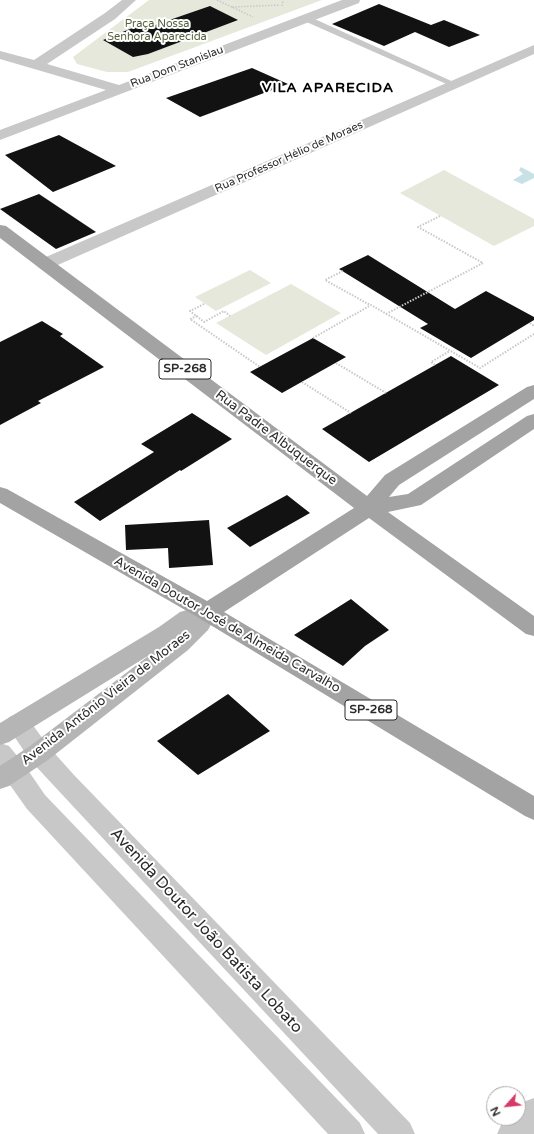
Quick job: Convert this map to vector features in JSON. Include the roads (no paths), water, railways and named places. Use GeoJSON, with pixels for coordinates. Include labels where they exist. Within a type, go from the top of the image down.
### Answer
{"type":"FeatureCollection","features":[{"type":"Feature","properties":{"kind":"main road","name":"Rua Padre Albuquerque"},"geometry":{"type":"LineString","coordinates":[[0,230],[369,508],[534,628]]}},
{"type":"Feature","properties":{"kind":"main road","name":"Avenida Antônio Vieira de Moraes"},"geometry":{"type":"LineString","coordinates":[[5,767],[39,753],[180,644],[200,624],[207,612],[369,508],[392,480],[534,391]]}},
{"type":"Feature","properties":{"kind":"main road","name":"Avenida Antônio Vieira de Moraes"},"geometry":{"type":"LineString","coordinates":[[369,508],[414,500],[534,420]]}},
{"type":"Feature","properties":{"kind":"main road","name":"Avenida Doutor José de Almeida Carvalho"},"geometry":{"type":"LineString","coordinates":[[0,494],[207,612],[534,809]]}},
{"type":"Feature","properties":{"kind":"main road"},"geometry":{"type":"LineString","coordinates":[[9,729],[167,633],[188,618],[207,612]]}},
{"type":"Feature","properties":{"kind":"street"},"geometry":{"type":"LineString","coordinates":[[36,65],[110,16],[130,0]]}},
{"type":"Feature","properties":{"kind":"street","name":"Rua Dom Stanislau"},"geometry":{"type":"LineString","coordinates":[[0,134],[354,0]]}},
{"type":"Feature","properties":{"kind":"street","name":"Rua Professor Hélio de Moraes"},"geometry":{"type":"LineString","coordinates":[[44,264],[534,49]]}},
{"type":"Feature","properties":{"kind":"street"},"geometry":{"type":"LineString","coordinates":[[0,56],[120,89]]}},
{"type":"Feature","properties":{"kind":"street","name":"Avenida Doutor João Batista Lobato"},"geometry":{"type":"LineString","coordinates":[[9,729],[39,753],[76,794],[399,1134]]}},
{"type":"Feature","properties":{"kind":"street"},"geometry":{"type":"LineString","coordinates":[[5,767],[36,802],[349,1134]]}},
{"type":"Feature","properties":{"kind":"street"},"geometry":{"type":"LineString","coordinates":[[513,1134],[534,1112]]}},
{"type":"Feature","properties":{"kind":"lane"},"geometry":{"type":"LineString","coordinates":[[306,18],[454,84]]}},
{"type":"Feature","properties":{"kind":"water"},"geometry":{"type":"Polygon","coordinates":[[[521,167],[534,174],[534,178],[522,184],[513,180],[523,174],[519,170],[521,167]]]}},
{"type":"Feature","properties":{"kind":"district","name":"VILA APARECIDA"},"geometry":{"type":"Point","coordinates":[328,88]}},
{"type":"Feature","properties":{"kind":"park label","name":"Praça Nossa Senhora Aparecida"},"geometry":{"type":"Point","coordinates":[157,30]}}]}
